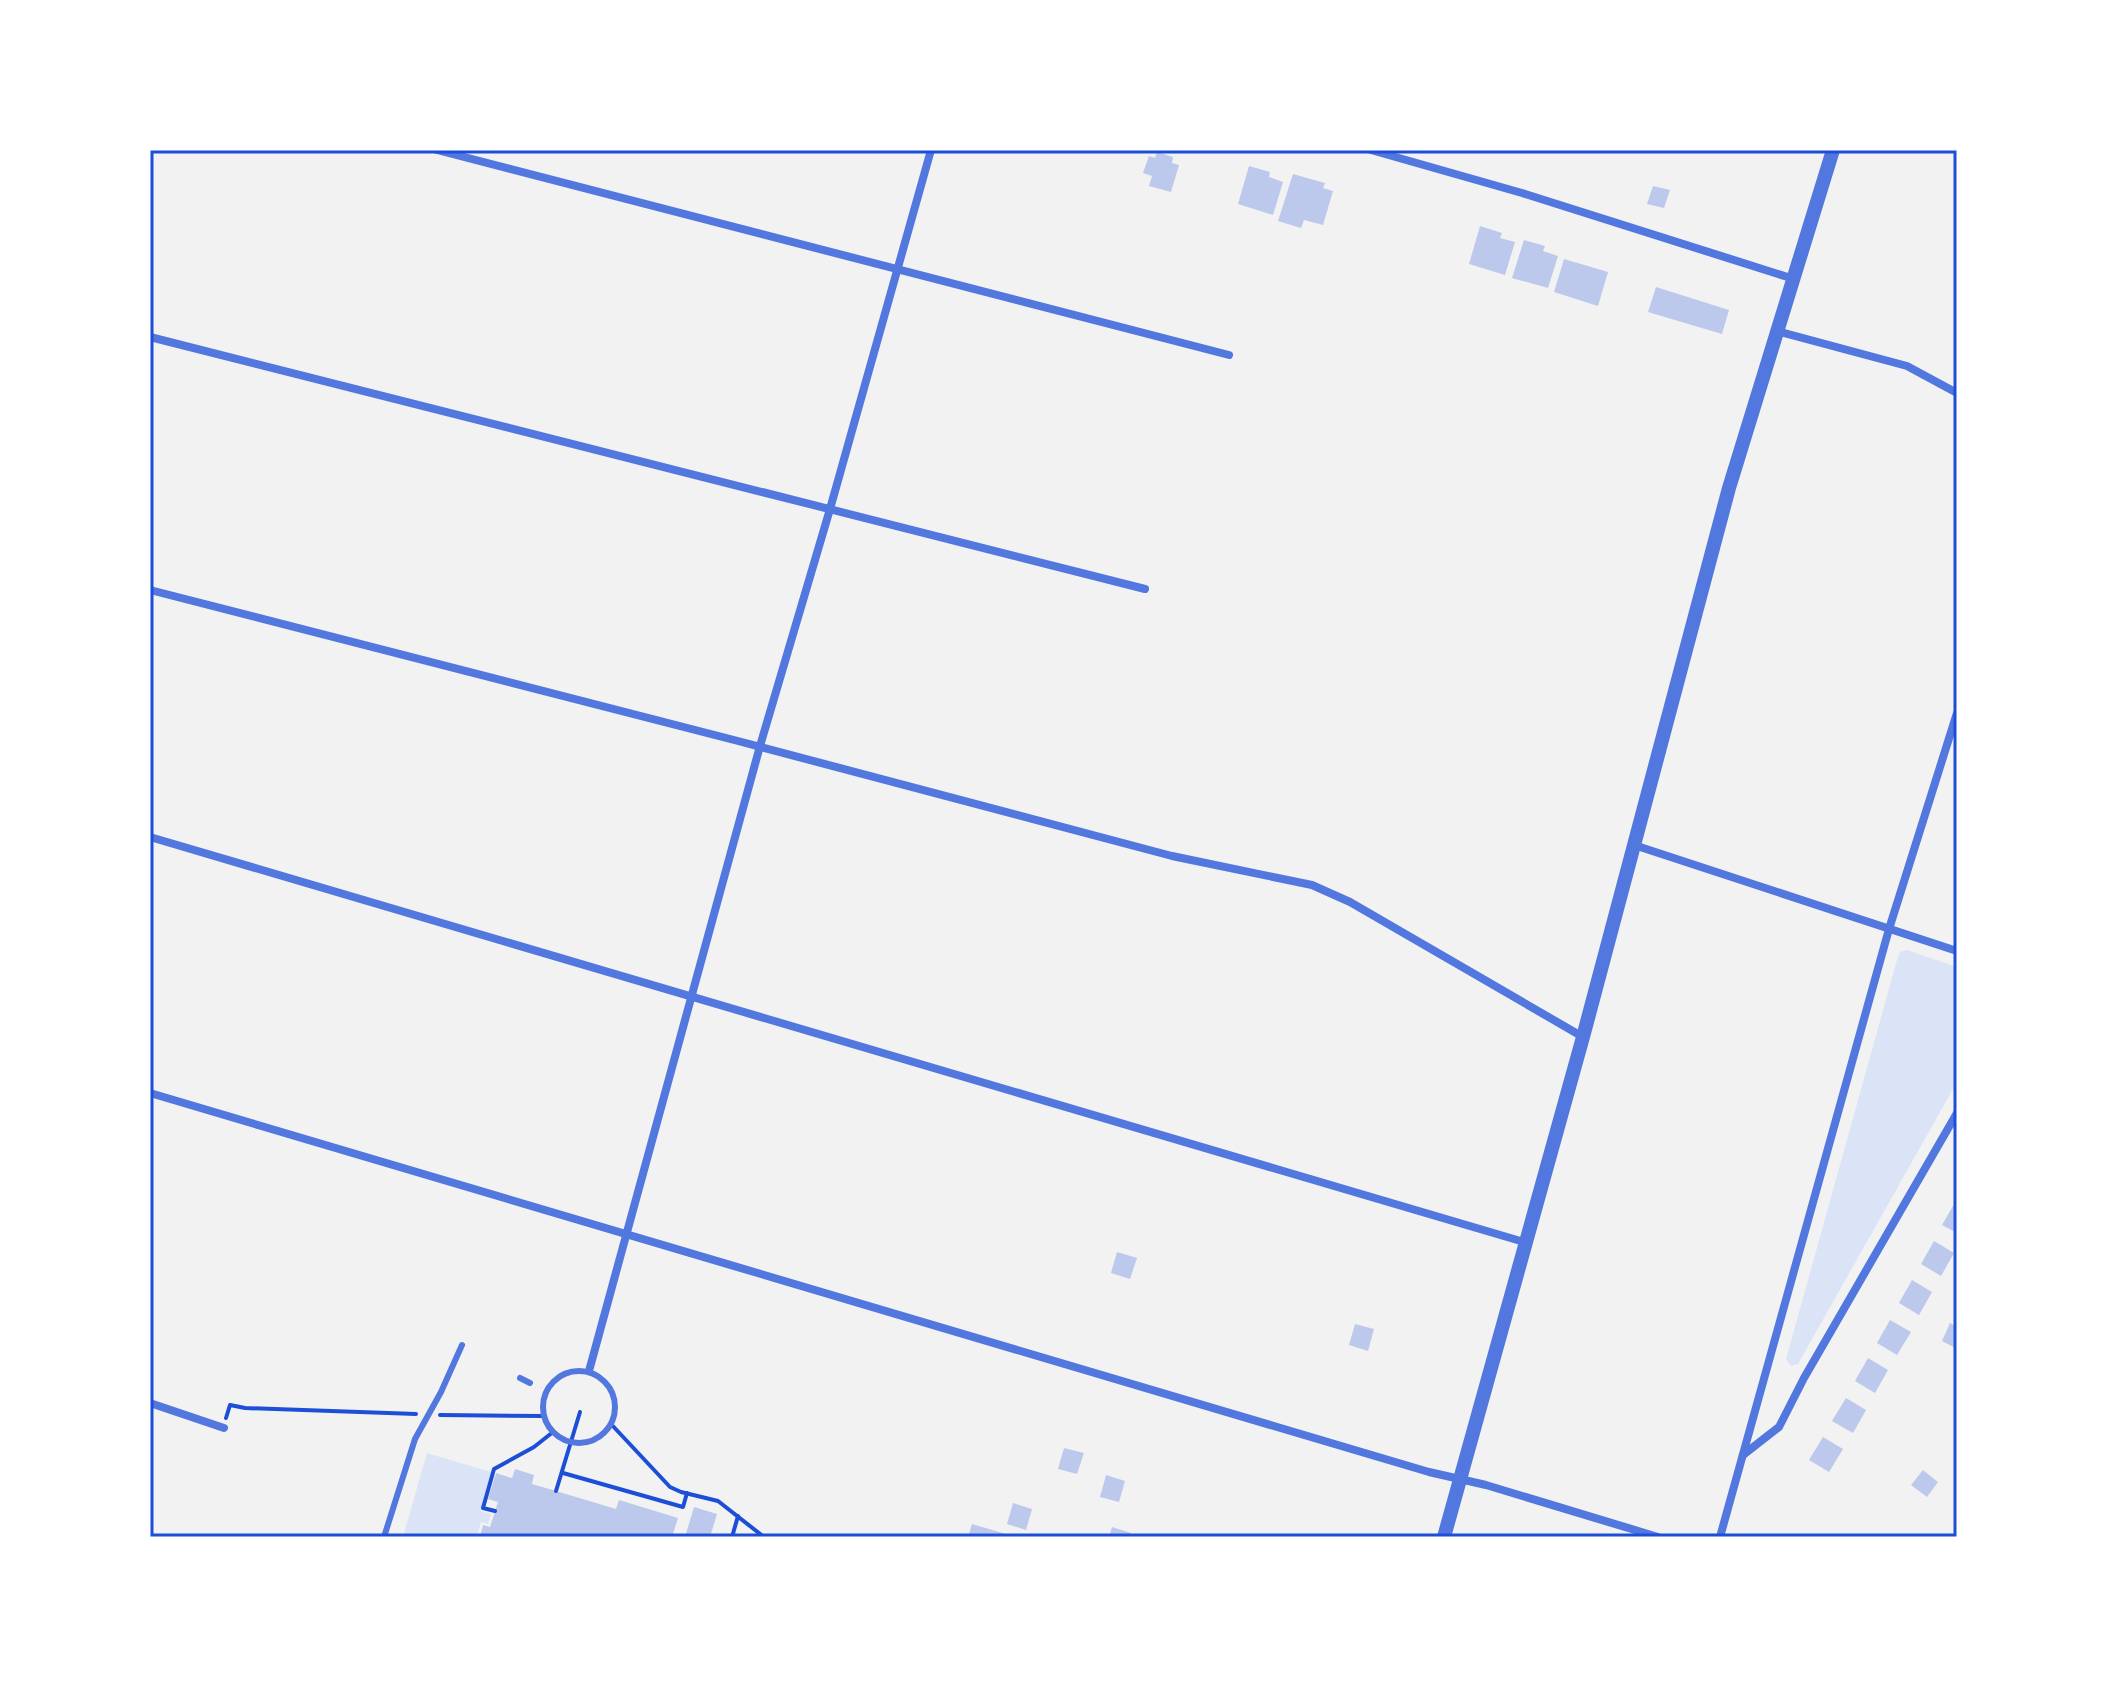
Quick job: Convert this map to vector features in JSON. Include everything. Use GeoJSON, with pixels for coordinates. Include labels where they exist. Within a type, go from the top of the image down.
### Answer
{"type":"FeatureCollection","features":[{"type":"Feature","properties":{"kind":"street"},"geometry":{"type":"LineString","coordinates":[[437,150],[1229,355]]}},
{"type":"Feature","properties":{"kind":"street"},"geometry":{"type":"LineString","coordinates":[[589,1371],[760,746],[931,150]]}},
{"type":"Feature","properties":{"kind":"street"},"geometry":{"type":"LineString","coordinates":[[1371,150],[1522,193],[1794,279]]}},
{"type":"Feature","properties":{"kind":"street"},"geometry":{"type":"LineString","coordinates":[[1444,1537],[1583,1037],[1729,488],[1833,150]]}},
{"type":"Feature","properties":{"kind":"street"},"geometry":{"type":"LineString","coordinates":[[1777,331],[1907,366],[1957,393]]}},
{"type":"Feature","properties":{"kind":"street"},"geometry":{"type":"LineString","coordinates":[[150,337],[1145,589]]}},
{"type":"Feature","properties":{"kind":"street"},"geometry":{"type":"LineString","coordinates":[[150,590],[760,746],[1172,856],[1312,885],[1363,910],[1583,1037]]}},
{"type":"Feature","properties":{"kind":"street"},"geometry":{"type":"LineString","coordinates":[[1720,1537],[1889,929],[1957,713]]}},
{"type":"Feature","properties":{"kind":"street"},"geometry":{"type":"LineString","coordinates":[[150,837],[1524,1242]]}},
{"type":"Feature","properties":{"kind":"street"},"geometry":{"type":"LineString","coordinates":[[1634,845],[1957,951]]}},
{"type":"Feature","properties":{"kind":"street"},"geometry":{"type":"LineString","coordinates":[[150,1093],[1658,1537]]}},
{"type":"Feature","properties":{"kind":"street"},"geometry":{"type":"LineString","coordinates":[[1742,1455],[1779,1427],[1804,1378],[1957,1113]]}},
{"type":"Feature","properties":{"kind":"street"},"geometry":{"type":"LineString","coordinates":[[150,1403],[224,1428]]}},
{"type":"Feature","properties":{"kind":"lane"},"geometry":{"type":"LineString","coordinates":[[384,1537],[415,1439],[462,1345]]}},
{"type":"Feature","properties":{"kind":"lane"},"geometry":{"type":"LineString","coordinates":[[572,1371],[589,1371],[603,1379],[613,1392],[616,1408],[611,1424],[601,1436],[586,1443],[571,1442],[553,1432],[543,1405],[547,1390],[558,1377],[572,1371]]}},
{"type":"Feature","properties":{"kind":"lane"},"geometry":{"type":"LineString","coordinates":[[520,1378],[530,1383]]}},
{"type":"Feature","properties":{"kind":"path"},"geometry":{"type":"LineString","coordinates":[[224,1428],[230,1405],[245,1408],[545,1416]]}},
{"type":"Feature","properties":{"kind":"path"},"geometry":{"type":"LineString","coordinates":[[556,1491],[580,1412]]}},
{"type":"Feature","properties":{"kind":"path"},"geometry":{"type":"LineString","coordinates":[[611,1424],[670,1487],[718,1501],[764,1537]]}},
{"type":"Feature","properties":{"kind":"path"},"geometry":{"type":"LineString","coordinates":[[495,1511],[483,1508],[494,1469],[537,1445],[553,1432]]}},
{"type":"Feature","properties":{"kind":"path"},"geometry":{"type":"LineString","coordinates":[[563,1473],[683,1507],[687,1493]]}},
{"type":"Feature","properties":{"kind":"path"},"geometry":{"type":"LineString","coordinates":[[732,1537],[738,1516]]}},
{"type":"Feature","properties":{"kind":"shaded area"},"geometry":{"type":"Polygon","coordinates":[[[1907,950],[1957,967],[1957,1082],[1798,1364],[1791,1366],[1786,1359],[1897,960],[1900,952],[1907,950]]]}},
{"type":"Feature","properties":{"kind":"shaded area"},"geometry":{"type":"Polygon","coordinates":[[[427,1453],[491,1472],[481,1511],[491,1514],[488,1524],[481,1522],[477,1537],[403,1537],[427,1453]]]}},
{"type":"Feature","properties":{"kind":"building"},"geometry":{"type":"Polygon","coordinates":[[[1157,152],[1173,157],[1172,163],[1179,165],[1171,192],[1149,186],[1152,176],[1143,173],[1149,156],[1155,158],[1157,152]]]}},
{"type":"Feature","properties":{"kind":"building"},"geometry":{"type":"Polygon","coordinates":[[[1249,166],[1270,172],[1269,177],[1283,182],[1273,215],[1238,204],[1249,166]]]}},
{"type":"Feature","properties":{"kind":"building"},"geometry":{"type":"Polygon","coordinates":[[[1293,174],[1325,183],[1323,188],[1333,191],[1323,225],[1304,220],[1301,228],[1278,221],[1293,174]]]}},
{"type":"Feature","properties":{"kind":"building"},"geometry":{"type":"Polygon","coordinates":[[[1653,186],[1670,190],[1664,208],[1647,204],[1653,186]]]}},
{"type":"Feature","properties":{"kind":"building"},"geometry":{"type":"Polygon","coordinates":[[[1480,226],[1502,233],[1500,238],[1515,242],[1505,275],[1469,264],[1480,226]]]}},
{"type":"Feature","properties":{"kind":"building"},"geometry":{"type":"Polygon","coordinates":[[[1524,240],[1545,246],[1543,251],[1558,256],[1548,288],[1512,278],[1524,240]]]}},
{"type":"Feature","properties":{"kind":"building"},"geometry":{"type":"Polygon","coordinates":[[[1564,259],[1608,272],[1598,306],[1554,292],[1564,259]]]}},
{"type":"Feature","properties":{"kind":"building"},"geometry":{"type":"Polygon","coordinates":[[[1656,287],[1729,310],[1722,334],[1648,312],[1656,287]]]}},
{"type":"Feature","properties":{"kind":"building"},"geometry":{"type":"Polygon","coordinates":[[[1957,1199],[1957,1233],[1942,1225],[1957,1199]]]}},
{"type":"Feature","properties":{"kind":"building"},"geometry":{"type":"Polygon","coordinates":[[[1934,1241],[1954,1253],[1941,1276],[1921,1264],[1934,1241]]]}},
{"type":"Feature","properties":{"kind":"building"},"geometry":{"type":"Polygon","coordinates":[[[1117,1252],[1137,1258],[1130,1279],[1111,1273],[1117,1252]]]}},
{"type":"Feature","properties":{"kind":"building"},"geometry":{"type":"Polygon","coordinates":[[[1912,1280],[1932,1292],[1919,1315],[1899,1303],[1912,1280]]]}},
{"type":"Feature","properties":{"kind":"building"},"geometry":{"type":"Polygon","coordinates":[[[1890,1320],[1911,1332],[1897,1355],[1877,1343],[1890,1320]]]}},
{"type":"Feature","properties":{"kind":"building"},"geometry":{"type":"Polygon","coordinates":[[[1950,1323],[1957,1327],[1957,1349],[1942,1341],[1950,1323]]]}},
{"type":"Feature","properties":{"kind":"building"},"geometry":{"type":"Polygon","coordinates":[[[1355,1324],[1374,1329],[1368,1351],[1349,1345],[1355,1324]]]}},
{"type":"Feature","properties":{"kind":"building"},"geometry":{"type":"Polygon","coordinates":[[[1868,1358],[1888,1370],[1875,1393],[1855,1381],[1868,1358]]]}},
{"type":"Feature","properties":{"kind":"building"},"geometry":{"type":"Polygon","coordinates":[[[1846,1398],[1866,1410],[1853,1433],[1832,1421],[1846,1398]]]}},
{"type":"Feature","properties":{"kind":"building"},"geometry":{"type":"Polygon","coordinates":[[[1823,1437],[1843,1449],[1829,1472],[1809,1460],[1823,1437]]]}},
{"type":"Feature","properties":{"kind":"building"},"geometry":{"type":"Polygon","coordinates":[[[1064,1448],[1084,1453],[1077,1474],[1058,1469],[1064,1448]]]}},
{"type":"Feature","properties":{"kind":"building"},"geometry":{"type":"Polygon","coordinates":[[[515,1469],[534,1475],[532,1484],[616,1509],[619,1500],[678,1518],[672,1537],[480,1537],[483,1525],[490,1527],[498,1502],[488,1499],[496,1473],[512,1478],[515,1469]]]}},
{"type":"Feature","properties":{"kind":"building"},"geometry":{"type":"Polygon","coordinates":[[[1923,1470],[1938,1482],[1927,1497],[1911,1485],[1923,1470]]]}},
{"type":"Feature","properties":{"kind":"building"},"geometry":{"type":"Polygon","coordinates":[[[1106,1475],[1125,1481],[1119,1502],[1100,1497],[1106,1475]]]}},
{"type":"Feature","properties":{"kind":"building"},"geometry":{"type":"Polygon","coordinates":[[[1013,1503],[1032,1509],[1026,1530],[1007,1524],[1013,1503]]]}},
{"type":"Feature","properties":{"kind":"building"},"geometry":{"type":"Polygon","coordinates":[[[694,1507],[717,1514],[710,1537],[685,1537],[694,1507]]]}},
{"type":"Feature","properties":{"kind":"building"},"geometry":{"type":"Polygon","coordinates":[[[972,1524],[1006,1534],[1005,1537],[968,1537],[972,1524]]]}},
{"type":"Feature","properties":{"kind":"building"},"geometry":{"type":"Polygon","coordinates":[[[1112,1527],[1131,1533],[1130,1537],[1109,1537],[1112,1527]]]}}]}
